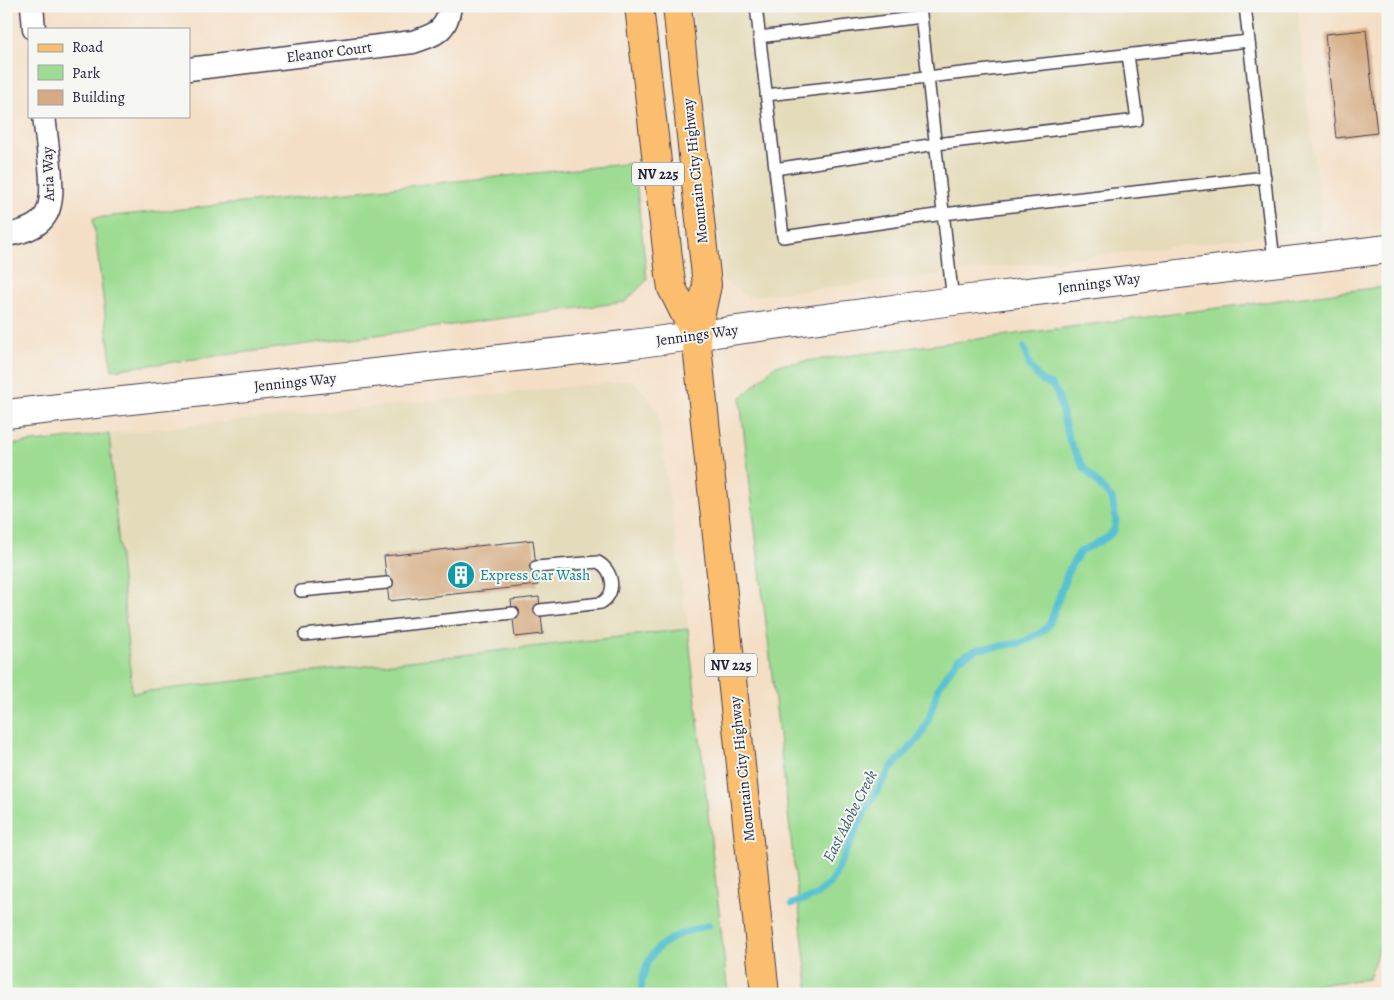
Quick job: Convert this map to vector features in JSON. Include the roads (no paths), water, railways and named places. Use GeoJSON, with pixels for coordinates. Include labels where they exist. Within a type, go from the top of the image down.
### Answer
{"type":"FeatureCollection","features":[{"type":"Feature","properties":{"kind":"main road","name":"Mountain City Highway"},"geometry":{"type":"LineString","coordinates":[[639,6],[672,288],[696,336]]}},
{"type":"Feature","properties":{"kind":"main road","name":"Mountain City Highway"},"geometry":{"type":"LineString","coordinates":[[677,6],[707,285],[696,336],[765,994]]}},
{"type":"Feature","properties":{"kind":"street"},"geometry":{"type":"LineString","coordinates":[[32,6],[34,28]]}},
{"type":"Feature","properties":{"kind":"street","name":"Eleanor Court"},"geometry":{"type":"LineString","coordinates":[[190,69],[413,42],[432,36],[446,24],[450,6]]}},
{"type":"Feature","properties":{"kind":"street","name":"Aria Way"},"geometry":{"type":"LineString","coordinates":[[6,236],[37,226],[49,210],[52,188],[44,118]]}},
{"type":"Feature","properties":{"kind":"street","name":"Jennings Way"},"geometry":{"type":"LineString","coordinates":[[6,414],[696,336],[953,301],[1388,248]]}},
{"type":"Feature","properties":{"kind":"lane"},"geometry":{"type":"LineString","coordinates":[[756,6],[783,237],[943,214],[1265,177]]}},
{"type":"Feature","properties":{"kind":"lane"},"geometry":{"type":"LineString","coordinates":[[1245,6],[1274,261]]}},
{"type":"Feature","properties":{"kind":"lane"},"geometry":{"type":"LineString","coordinates":[[759,37],[920,12],[953,301]]}},
{"type":"Feature","properties":{"kind":"lane"},"geometry":{"type":"LineString","coordinates":[[766,95],[1249,41]]}},
{"type":"Feature","properties":{"kind":"lane"},"geometry":{"type":"LineString","coordinates":[[775,169],[936,144],[1137,120],[1128,55]]}},
{"type":"Feature","properties":{"kind":"lane"},"geometry":{"type":"LineString","coordinates":[[536,567],[598,562],[604,566],[611,576],[612,590],[601,603],[540,610]]}},
{"type":"Feature","properties":{"kind":"lane"},"geometry":{"type":"LineString","coordinates":[[301,591],[387,583]]}},
{"type":"Feature","properties":{"kind":"lane"},"geometry":{"type":"LineString","coordinates":[[305,636],[513,613]]}},
{"type":"Feature","properties":{"kind":"waterway","name":"East Adobe Creek"},"geometry":{"type":"LineString","coordinates":[[792,904],[815,896],[831,883],[866,809],[891,768],[920,737],[929,718],[939,686],[958,659],[978,649],[1021,643],[1040,633],[1049,625],[1069,569],[1080,552],[1108,537],[1114,530],[1116,519],[1112,499],[1084,468],[1069,440],[1057,393],[1052,385],[1043,382],[1030,367],[1024,348]]}},
{"type":"Feature","properties":{"kind":"waterway","name":"East Adobe Creek"},"geometry":{"type":"LineString","coordinates":[[641,994],[643,978],[653,954],[670,939],[709,925]]}},
{"type":"Feature","properties":{"kind":"place","name":"Express Car Wash"},"geometry":{"type":"Point","coordinates":[461,575]}}]}
